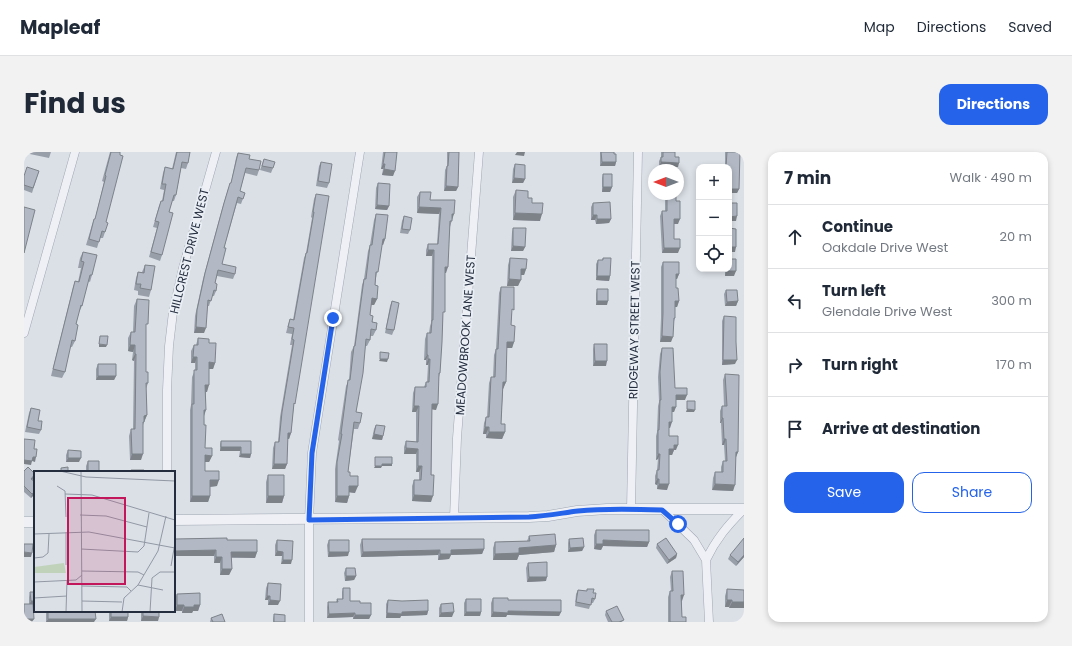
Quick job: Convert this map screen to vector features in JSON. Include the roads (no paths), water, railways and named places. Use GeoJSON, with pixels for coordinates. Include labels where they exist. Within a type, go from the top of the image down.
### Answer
{"type":"FeatureCollection","features":[{"type":"Feature","properties":{"kind":"street"},"geometry":{"type":"LineString","coordinates":[[24,333],[75,152]]}},
{"type":"Feature","properties":{"kind":"street","name":"HILLCREST DRIVE WEST"},"geometry":{"type":"LineString","coordinates":[[167,471],[167,390],[169,346],[173,312],[183,268],[216,152]]}},
{"type":"Feature","properties":{"kind":"street"},"geometry":{"type":"LineString","coordinates":[[309,622],[309,520],[312,453],[360,152]]}},
{"type":"Feature","properties":{"kind":"street","name":"MEADOWBROOK LANE WEST"},"geometry":{"type":"LineString","coordinates":[[454,518],[457,438],[479,152]]}},
{"type":"Feature","properties":{"kind":"street","name":"RIDGEWAY STREET WEST"},"geometry":{"type":"LineString","coordinates":[[631,509],[638,152]]}},
{"type":"Feature","properties":{"kind":"street"},"geometry":{"type":"LineString","coordinates":[[175,520],[529,517],[548,516],[577,511],[631,509],[744,509]]}},
{"type":"Feature","properties":{"kind":"street"},"geometry":{"type":"LineString","coordinates":[[709,622],[706,560],[714,543],[727,526],[744,509]]}},
{"type":"Feature","properties":{"kind":"street"},"geometry":{"type":"LineString","coordinates":[[662,510],[694,540],[706,560]]}}]}
